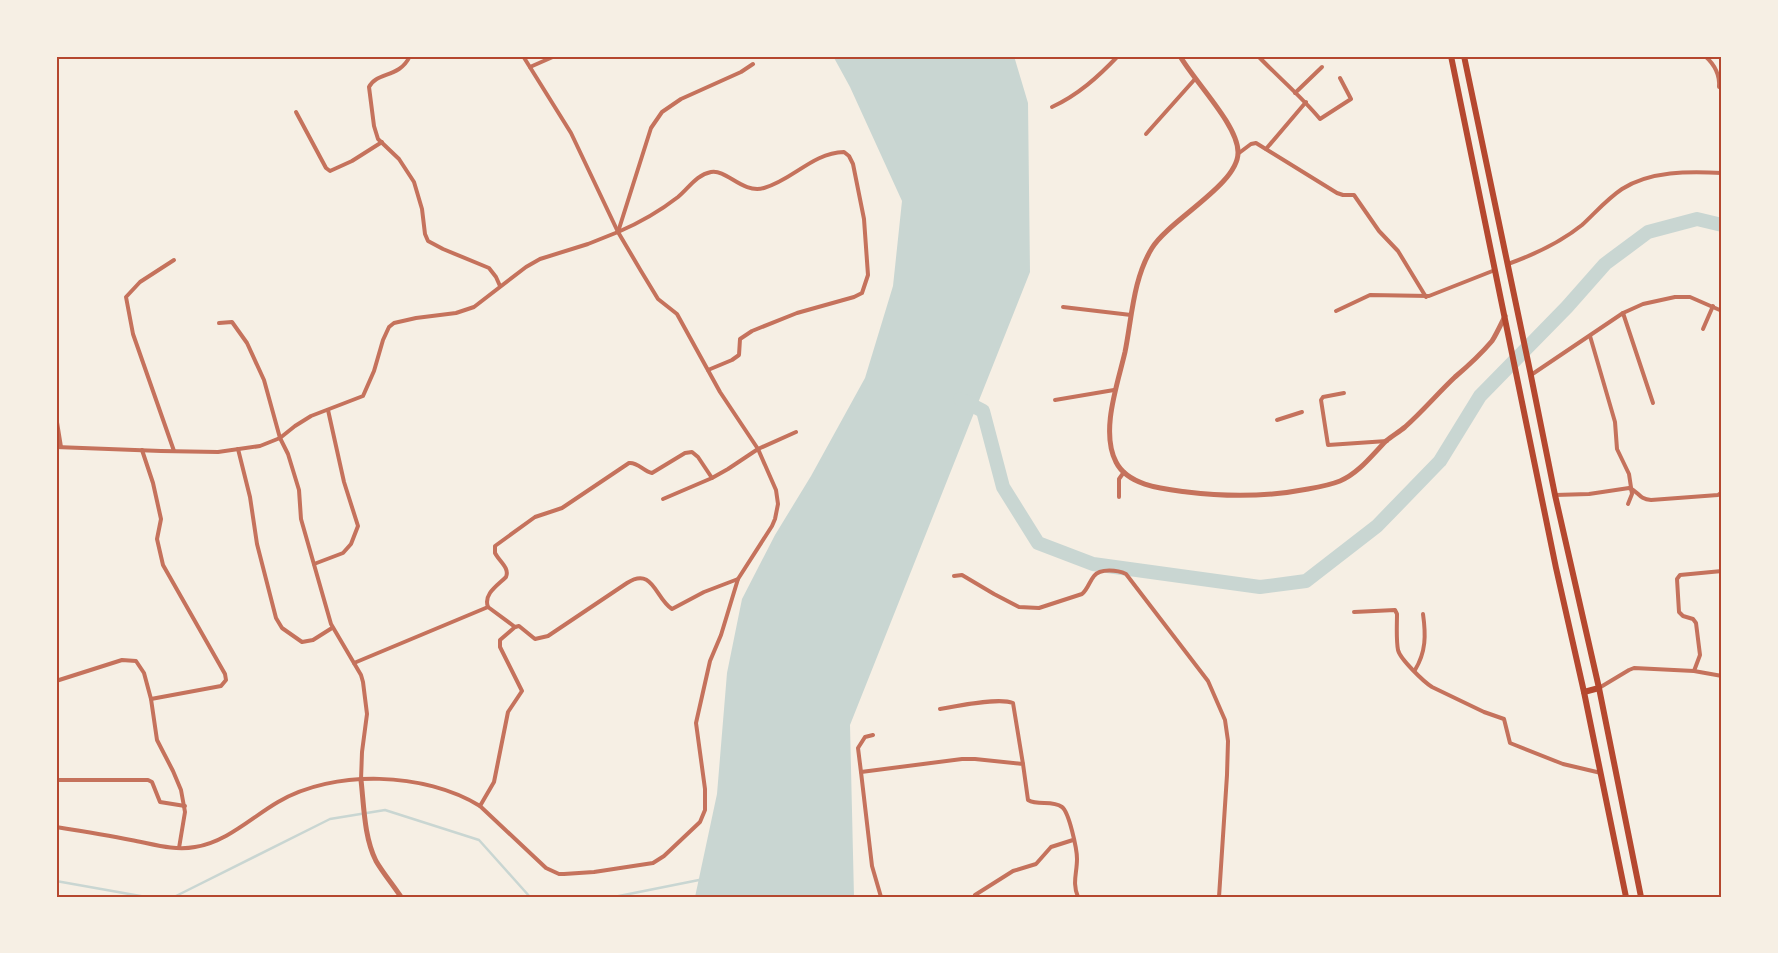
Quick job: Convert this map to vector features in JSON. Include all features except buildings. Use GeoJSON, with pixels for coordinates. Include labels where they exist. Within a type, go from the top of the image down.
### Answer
{"type":"FeatureCollection","features":[{"type":"Feature","properties":{"kind":"main road"},"geometry":{"type":"LineString","coordinates":[[1451,56],[1556,568],[1584,692],[1626,897]]}},
{"type":"Feature","properties":{"kind":"main road"},"geometry":{"type":"LineString","coordinates":[[1464,56],[1555,495],[1599,688],[1641,897]]}},
{"type":"Feature","properties":{"kind":"main road"},"geometry":{"type":"LineString","coordinates":[[1496,270],[1508,264]]}},
{"type":"Feature","properties":{"kind":"main road"},"geometry":{"type":"LineString","coordinates":[[1584,692],[1599,688]]}},
{"type":"Feature","properties":{"kind":"street"},"geometry":{"type":"LineString","coordinates":[[410,56],[401,69],[372,82],[369,87],[374,126],[378,139],[400,159],[414,182],[428,241],[489,268],[500,286]]}},
{"type":"Feature","properties":{"kind":"street"},"geometry":{"type":"LineString","coordinates":[[56,827],[179,848],[196,847],[212,843],[295,793],[321,785],[361,780],[412,781],[450,791],[480,806],[536,861],[558,874],[631,868],[653,863],[664,856],[695,828],[702,817],[705,810],[704,773],[696,723],[710,661],[721,635],[738,579],[772,526],[777,511],[776,490],[758,449],[720,392],[677,314],[658,299],[618,232],[571,133],[523,56]]}},
{"type":"Feature","properties":{"kind":"street"},"geometry":{"type":"LineString","coordinates":[[530,67],[555,56]]}},
{"type":"Feature","properties":{"kind":"street"},"geometry":{"type":"LineString","coordinates":[[1052,107],[1080,91],[1104,71],[1118,56]]}},
{"type":"Feature","properties":{"kind":"street"},"geometry":{"type":"LineString","coordinates":[[1180,56],[1194,80],[1225,120],[1234,137],[1239,153]]}},
{"type":"Feature","properties":{"kind":"street"},"geometry":{"type":"LineString","coordinates":[[1258,56],[1320,118],[1351,99],[1340,78]]}},
{"type":"Feature","properties":{"kind":"street"},"geometry":{"type":"LineString","coordinates":[[1705,56],[1716,68],[1719,87]]}},
{"type":"Feature","properties":{"kind":"street"},"geometry":{"type":"LineString","coordinates":[[618,232],[651,128],[662,112],[681,99],[741,72],[753,64]]}},
{"type":"Feature","properties":{"kind":"street"},"geometry":{"type":"LineString","coordinates":[[1295,93],[1322,67]]}},
{"type":"Feature","properties":{"kind":"street"},"geometry":{"type":"LineString","coordinates":[[1146,134],[1194,80]]}},
{"type":"Feature","properties":{"kind":"street"},"geometry":{"type":"LineString","coordinates":[[1266,149],[1306,102]]}},
{"type":"Feature","properties":{"kind":"street"},"geometry":{"type":"LineString","coordinates":[[296,112],[326,168],[330,171],[352,161],[382,142]]}},
{"type":"Feature","properties":{"kind":"street"},"geometry":{"type":"LineString","coordinates":[[1426,297],[1398,251],[1379,231],[1354,195],[1343,195],[1256,143],[1251,144],[1239,153],[1233,169],[1222,184],[1165,232],[1151,249],[1136,286],[1124,354],[1114,390],[1110,417],[1111,446],[1116,463],[1124,472],[1140,482],[1165,489],[1215,495],[1265,495],[1341,481],[1367,462],[1483,350],[1494,338],[1506,318]]}},
{"type":"Feature","properties":{"kind":"street"},"geometry":{"type":"LineString","coordinates":[[56,416],[58,447],[218,452],[260,446],[280,438],[294,426],[311,416],[363,396],[374,371],[383,340],[389,327],[394,323],[456,313],[474,307],[526,266],[540,259],[588,244],[618,232],[658,212],[679,196],[697,178],[710,172],[717,172],[753,189],[764,188],[776,183],[815,159],[828,154],[844,152],[849,156],[856,174],[864,219],[868,275],[862,293],[797,313],[752,331],[740,340],[739,355],[708,370]]}},
{"type":"Feature","properties":{"kind":"street"},"geometry":{"type":"LineString","coordinates":[[1508,264],[1535,253],[1570,233],[1622,189],[1635,183],[1664,174],[1722,173]]}},
{"type":"Feature","properties":{"kind":"street"},"geometry":{"type":"LineString","coordinates":[[174,260],[140,282],[126,297],[133,334],[174,450]]}},
{"type":"Feature","properties":{"kind":"street"},"geometry":{"type":"LineString","coordinates":[[1336,311],[1370,295],[1426,297],[1496,270]]}},
{"type":"Feature","properties":{"kind":"street"},"geometry":{"type":"LineString","coordinates":[[1531,373],[1590,336],[1622,313],[1649,302],[1686,296],[1693,297],[1722,311]]}},
{"type":"Feature","properties":{"kind":"street"},"geometry":{"type":"LineString","coordinates":[[1703,328],[1713,306]]}},
{"type":"Feature","properties":{"kind":"street"},"geometry":{"type":"LineString","coordinates":[[1063,307],[1131,314]]}},
{"type":"Feature","properties":{"kind":"street"},"geometry":{"type":"LineString","coordinates":[[1622,313],[1654,403]]}},
{"type":"Feature","properties":{"kind":"street"},"geometry":{"type":"LineString","coordinates":[[218,323],[232,322],[247,343],[264,380],[280,438],[290,460],[299,490],[301,519],[332,628],[354,663],[363,682],[367,706],[361,780],[366,825],[370,845],[376,860],[401,897]]}},
{"type":"Feature","properties":{"kind":"street"},"geometry":{"type":"LineString","coordinates":[[1590,336],[1614,422],[1616,446],[1628,471],[1632,488],[1628,504]]}},
{"type":"Feature","properties":{"kind":"street"},"geometry":{"type":"LineString","coordinates":[[1055,400],[1114,390]]}},
{"type":"Feature","properties":{"kind":"street"},"geometry":{"type":"LineString","coordinates":[[1344,393],[1324,397],[1321,400],[1328,445],[1387,441]]}},
{"type":"Feature","properties":{"kind":"street"},"geometry":{"type":"LineString","coordinates":[[314,564],[343,553],[351,544],[358,526],[344,482],[328,410]]}},
{"type":"Feature","properties":{"kind":"street"},"geometry":{"type":"LineString","coordinates":[[1277,420],[1302,412]]}},
{"type":"Feature","properties":{"kind":"street"},"geometry":{"type":"LineString","coordinates":[[663,499],[712,478],[758,449],[796,432]]}},
{"type":"Feature","properties":{"kind":"street"},"geometry":{"type":"LineString","coordinates":[[238,449],[250,497],[257,544],[279,625],[302,642],[313,640],[332,628]]}},
{"type":"Feature","properties":{"kind":"street"},"geometry":{"type":"LineString","coordinates":[[142,450],[153,483],[161,519],[157,539],[164,564],[225,674],[226,680],[221,686],[151,699]]}},
{"type":"Feature","properties":{"kind":"street"},"geometry":{"type":"LineString","coordinates":[[712,478],[698,457],[692,452],[684,454],[652,473],[636,464],[629,463],[562,508],[535,517],[495,546],[495,553],[508,574],[486,600],[488,607],[515,627],[521,627],[535,639],[543,638],[554,632],[627,582],[638,578],[647,579],[672,609],[704,592],[738,579]]}},
{"type":"Feature","properties":{"kind":"street"},"geometry":{"type":"LineString","coordinates":[[1119,497],[1119,479],[1124,472]]}},
{"type":"Feature","properties":{"kind":"street"},"geometry":{"type":"LineString","coordinates":[[1632,488],[1641,498],[1651,500],[1718,495],[1722,492]]}},
{"type":"Feature","properties":{"kind":"street"},"geometry":{"type":"LineString","coordinates":[[1555,495],[1589,494],[1632,488]]}},
{"type":"Feature","properties":{"kind":"street"},"geometry":{"type":"LineString","coordinates":[[954,576],[962,575],[1019,606],[1039,608],[1082,594],[1098,573],[1112,571],[1126,574],[1208,681],[1225,720],[1228,742],[1227,775],[1219,897]]}},
{"type":"Feature","properties":{"kind":"street"},"geometry":{"type":"LineString","coordinates":[[1694,671],[1700,656],[1696,623],[1693,619],[1683,616],[1680,612],[1677,579],[1680,575],[1722,571]]}},
{"type":"Feature","properties":{"kind":"street"},"geometry":{"type":"LineString","coordinates":[[354,663],[488,607]]}},
{"type":"Feature","properties":{"kind":"street"},"geometry":{"type":"LineString","coordinates":[[1354,612],[1395,610],[1397,614],[1398,651],[1426,683],[1432,687],[1484,712],[1504,719],[1508,742],[1563,764],[1601,773]]}},
{"type":"Feature","properties":{"kind":"street"},"geometry":{"type":"LineString","coordinates":[[1415,670],[1422,656],[1425,644],[1423,614]]}},
{"type":"Feature","properties":{"kind":"street"},"geometry":{"type":"LineString","coordinates":[[480,806],[494,782],[508,712],[522,692],[500,643],[500,640],[515,627]]}},
{"type":"Feature","properties":{"kind":"street"},"geometry":{"type":"LineString","coordinates":[[56,681],[122,660],[133,660],[139,663],[144,673],[151,699],[156,736],[178,782],[184,806],[185,816],[179,848]]}},
{"type":"Feature","properties":{"kind":"street"},"geometry":{"type":"LineString","coordinates":[[1599,688],[1634,668],[1694,671],[1722,676]]}},
{"type":"Feature","properties":{"kind":"street"},"geometry":{"type":"LineString","coordinates":[[940,709],[984,702],[1008,701],[1013,703],[1028,800],[1054,804],[1062,807],[1066,813],[1077,859],[1074,883],[1078,897]]}},
{"type":"Feature","properties":{"kind":"street"},"geometry":{"type":"LineString","coordinates":[[873,735],[865,737],[859,746],[872,866],[881,897]]}},
{"type":"Feature","properties":{"kind":"street"},"geometry":{"type":"LineString","coordinates":[[861,772],[962,759],[1023,764]]}},
{"type":"Feature","properties":{"kind":"street"},"geometry":{"type":"LineString","coordinates":[[56,780],[148,780],[152,782],[160,802],[184,806]]}},
{"type":"Feature","properties":{"kind":"street"},"geometry":{"type":"LineString","coordinates":[[975,894],[1013,871],[1036,864],[1051,847],[1073,840]]}},
{"type":"Feature","properties":{"kind":"shaded area"},"geometry":{"type":"Polygon","coordinates":[[[833,56],[1014,56],[1028,103],[1030,272],[850,725],[854,897],[695,897],[717,794],[727,673],[742,599],[775,535],[811,476],[865,378],[893,286],[902,201],[850,87],[833,56]]]}},
{"type":"Feature","properties":{"kind":"waterway"},"geometry":{"type":"LineString","coordinates":[[960,399],[983,411],[1003,487],[1038,543],[1093,564],[1260,587],[1306,581],[1377,526],[1440,461],[1480,396],[1567,307],[1605,264],[1648,232],[1697,219],[1722,225]]}},
{"type":"Feature","properties":{"kind":"waterway"},"geometry":{"type":"LineString","coordinates":[[174,897],[330,819],[385,810],[479,840],[530,897]]}},
{"type":"Feature","properties":{"kind":"waterway"},"geometry":{"type":"LineString","coordinates":[[614,897],[699,880]]}},
{"type":"Feature","properties":{"kind":"waterway"},"geometry":{"type":"LineString","coordinates":[[56,881],[146,897]]}}]}
